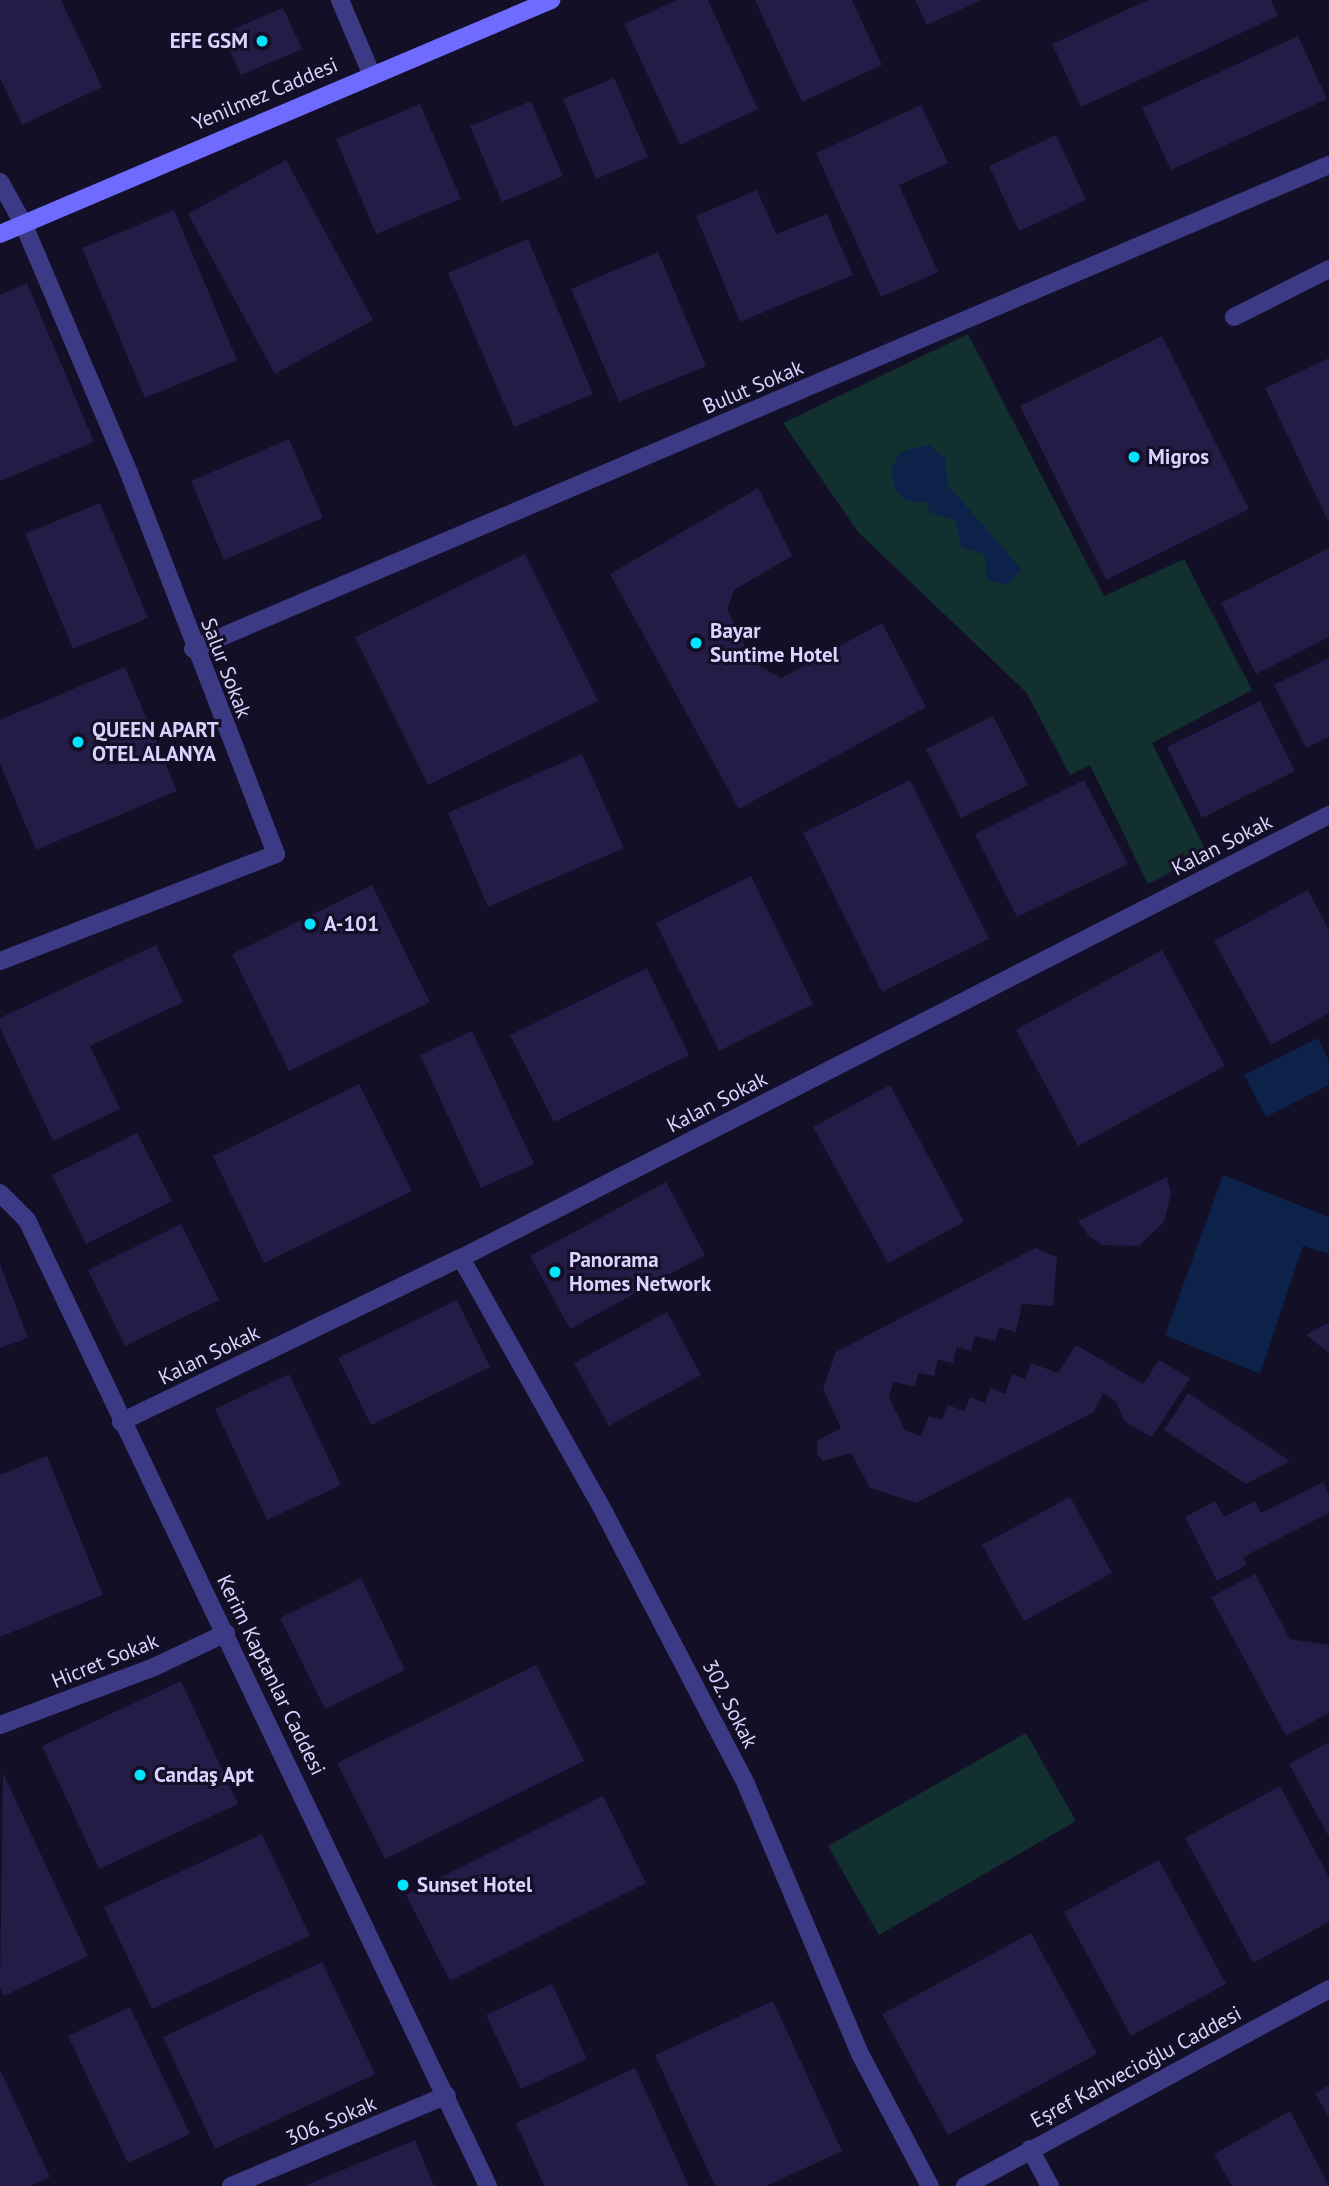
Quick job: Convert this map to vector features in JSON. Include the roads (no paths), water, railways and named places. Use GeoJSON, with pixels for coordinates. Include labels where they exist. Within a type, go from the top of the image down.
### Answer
{"type":"FeatureCollection","features":[{"type":"Feature","properties":{"kind":"street"},"geometry":{"type":"LineString","coordinates":[[340,0],[372,73]]}},
{"type":"Feature","properties":{"kind":"street","name":"Yenilmez Caddesi"},"geometry":{"type":"LineString","coordinates":[[0,234],[372,73],[551,0]]}},
{"type":"Feature","properties":{"kind":"street","name":"Bulut Sokak"},"geometry":{"type":"LineString","coordinates":[[193,649],[1329,165]]}},
{"type":"Feature","properties":{"kind":"street","name":"Salur Sokak"},"geometry":{"type":"LineString","coordinates":[[0,182],[23,223],[130,473],[193,649],[276,854],[0,961]]}},
{"type":"Feature","properties":{"kind":"street"},"geometry":{"type":"LineString","coordinates":[[1234,317],[1329,269]]}},
{"type":"Feature","properties":{"kind":"street","name":"Kalan Sokak"},"geometry":{"type":"LineString","coordinates":[[121,1422],[461,1258],[1329,815]]}},
{"type":"Feature","properties":{"kind":"street","name":"Kerim Kaptanlar Caddesi"},"geometry":{"type":"LineString","coordinates":[[0,1193],[27,1220],[121,1422],[226,1633],[447,2095],[488,2186]]}},
{"type":"Feature","properties":{"kind":"street","name":"302. Sokak"},"geometry":{"type":"LineString","coordinates":[[461,1258],[605,1514],[746,1784],[860,2054],[930,2186]]}},
{"type":"Feature","properties":{"kind":"street","name":"Hicret Sokak"},"geometry":{"type":"LineString","coordinates":[[0,1726],[152,1668],[226,1633]]}},
{"type":"Feature","properties":{"kind":"street","name":"Eşref Kahvecioğlu Caddesi"},"geometry":{"type":"LineString","coordinates":[[965,2186],[1329,1989]]}},
{"type":"Feature","properties":{"kind":"street","name":"306. Sokak"},"geometry":{"type":"LineString","coordinates":[[231,2186],[447,2095]]}},
{"type":"Feature","properties":{"kind":"street"},"geometry":{"type":"LineString","coordinates":[[1030,2149],[1050,2186]]}},
{"type":"Feature","properties":{"kind":"water"},"geometry":{"type":"Polygon","coordinates":[[[929,445],[945,458],[948,485],[1021,569],[1008,584],[988,581],[984,554],[961,547],[956,521],[930,512],[927,503],[905,500],[895,490],[891,470],[900,452],[929,445]]]}},
{"type":"Feature","properties":{"kind":"water"},"geometry":{"type":"Polygon","coordinates":[[[1318,1038],[1329,1061],[1329,1085],[1266,1117],[1244,1075],[1318,1038]]]}},
{"type":"Feature","properties":{"kind":"water"},"geometry":{"type":"Polygon","coordinates":[[[1223,1175],[1329,1217],[1329,1254],[1303,1246],[1260,1374],[1165,1335],[1223,1175]]]}},
{"type":"Feature","properties":{"kind":"place","name":"EFE GSM"},"geometry":{"type":"Point","coordinates":[262,41]}},
{"type":"Feature","properties":{"kind":"place","name":"Migros"},"geometry":{"type":"Point","coordinates":[1134,457]}},
{"type":"Feature","properties":{"kind":"place","name":"Bayar Suntime Hotel"},"geometry":{"type":"Point","coordinates":[696,643]}},
{"type":"Feature","properties":{"kind":"place","name":"QUEEN APART OTEL ALANYA"},"geometry":{"type":"Point","coordinates":[78,742]}},
{"type":"Feature","properties":{"kind":"place","name":"A-101"},"geometry":{"type":"Point","coordinates":[310,924]}},
{"type":"Feature","properties":{"kind":"place","name":"Panorama Homes Network"},"geometry":{"type":"Point","coordinates":[555,1272]}},
{"type":"Feature","properties":{"kind":"place","name":"Candaş Apt"},"geometry":{"type":"Point","coordinates":[140,1775]}},
{"type":"Feature","properties":{"kind":"place","name":"Sunset Hotel"},"geometry":{"type":"Point","coordinates":[403,1885]}}]}
